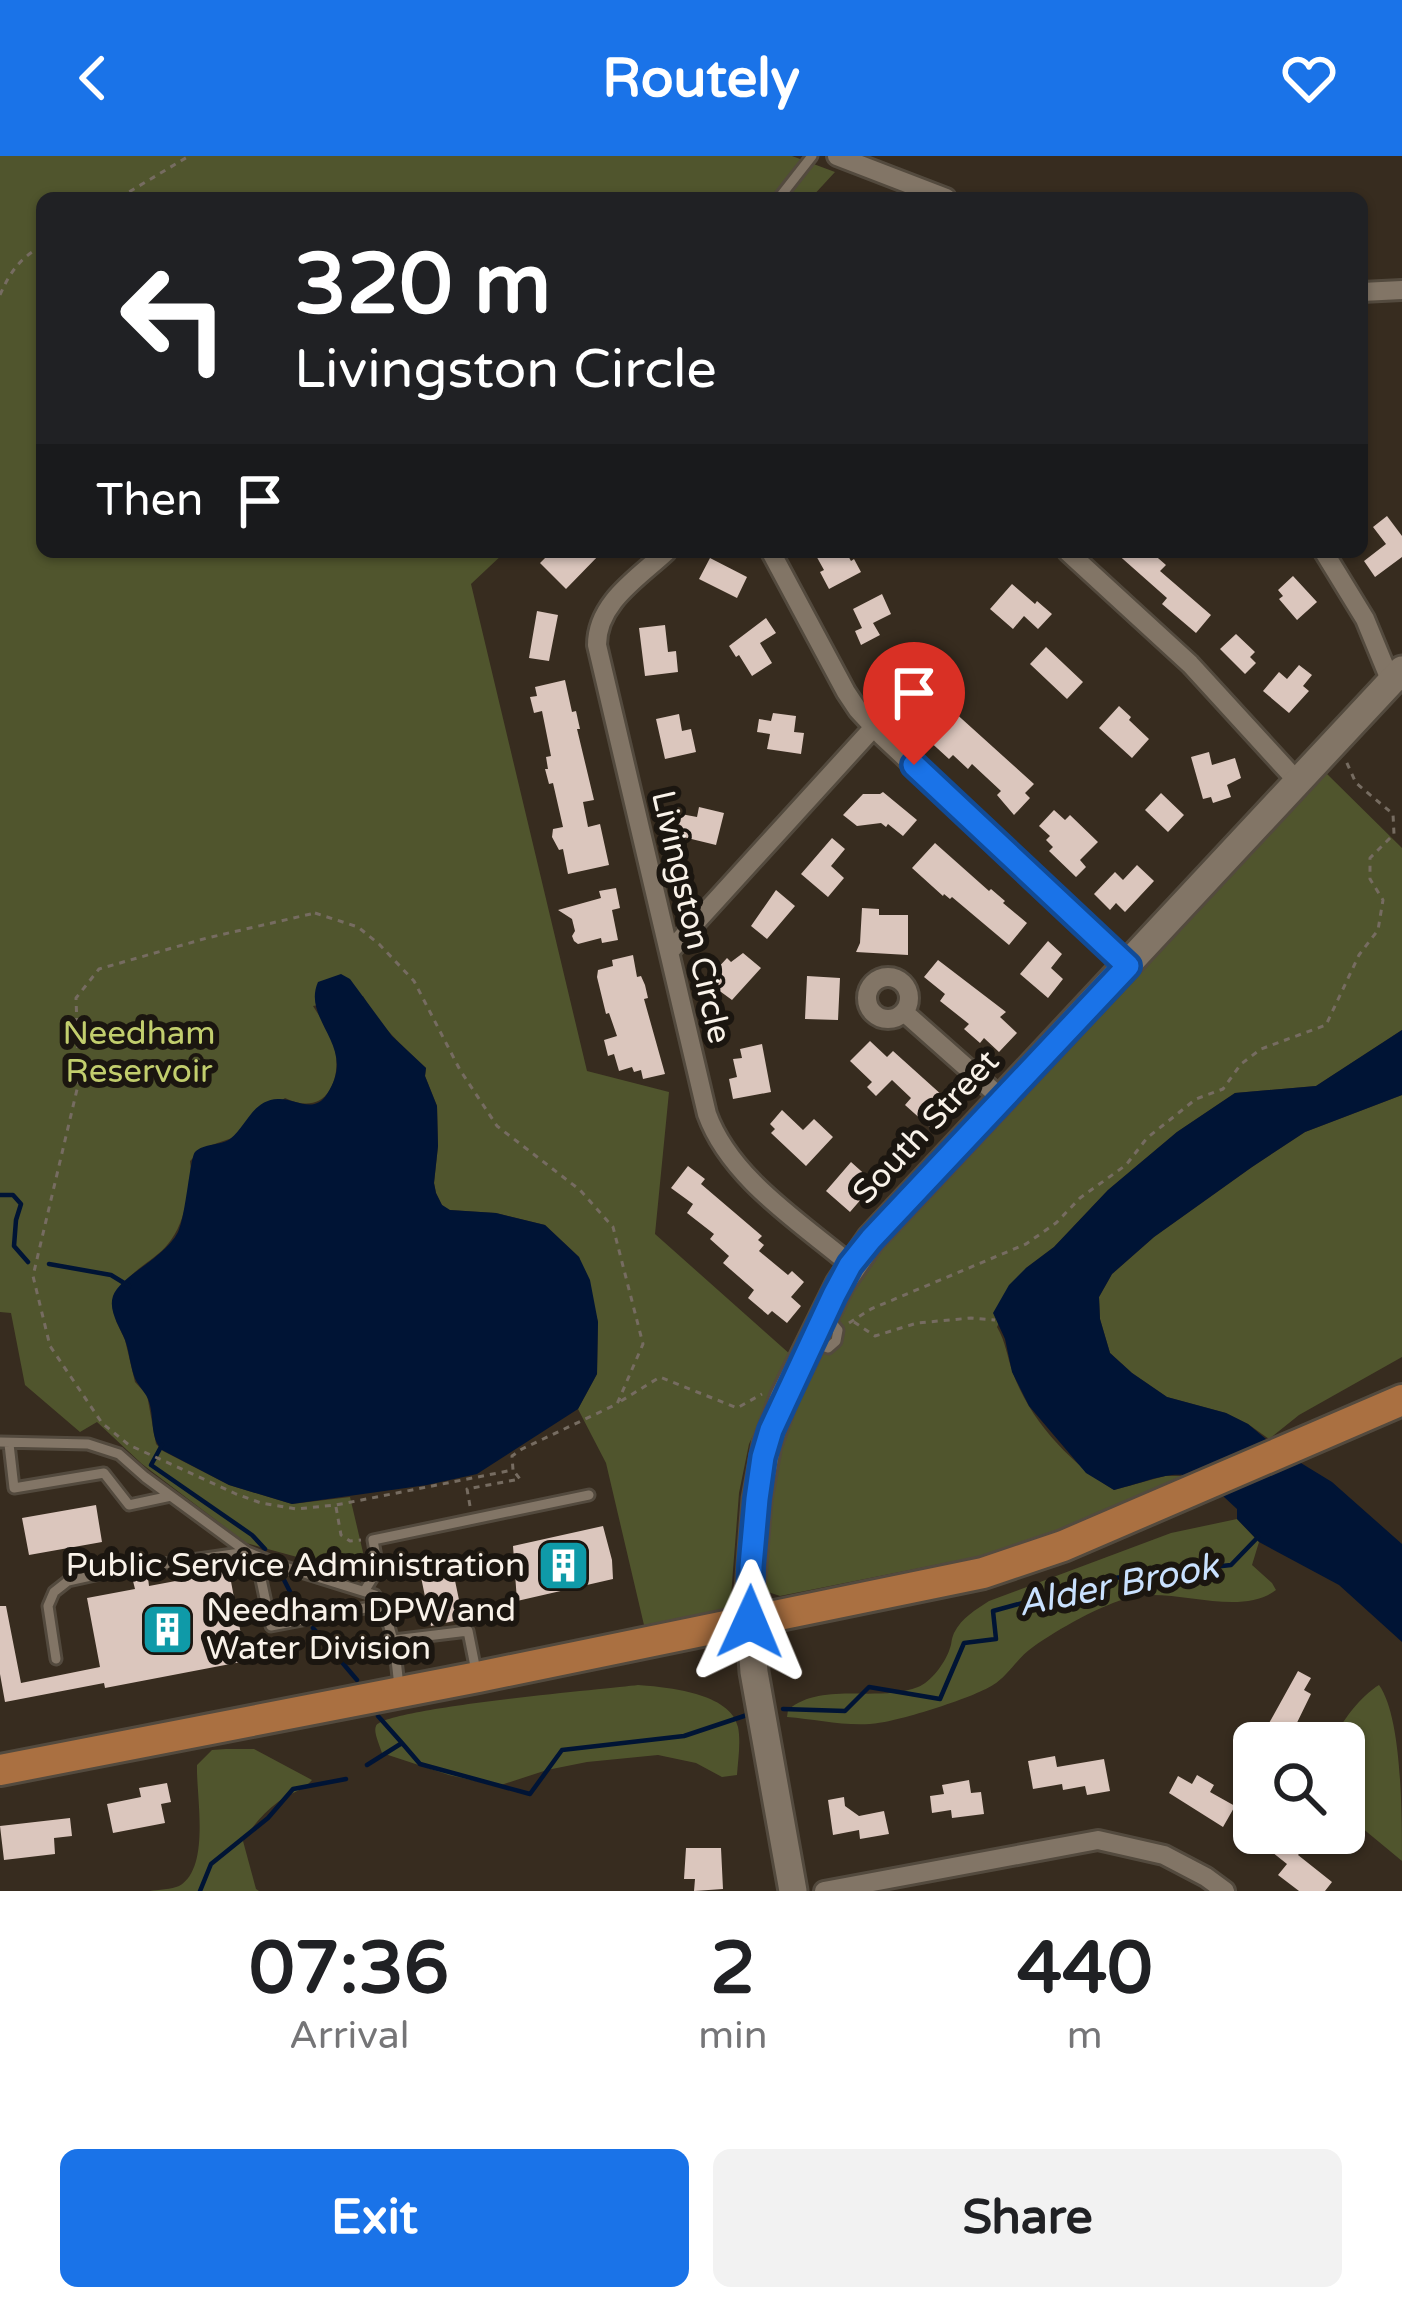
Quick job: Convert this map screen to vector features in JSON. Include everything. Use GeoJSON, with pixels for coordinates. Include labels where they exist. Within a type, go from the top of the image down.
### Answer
{"type":"FeatureCollection","features":[{"type":"Feature","properties":{"kind":"main road"},"geometry":{"type":"LineString","coordinates":[[0,1770],[983,1574],[1047,1552],[1402,1400]]}},
{"type":"Feature","properties":{"kind":"street"},"geometry":{"type":"LineString","coordinates":[[837,156],[930,192]]}},
{"type":"Feature","properties":{"kind":"street"},"geometry":{"type":"LineString","coordinates":[[1368,292],[1402,290]]}},
{"type":"Feature","properties":{"kind":"street","name":"Livingston Circle"},"geometry":{"type":"LineString","coordinates":[[660,558],[613,601],[599,625],[597,645],[707,1114],[715,1134],[737,1163],[850,1265]]}},
{"type":"Feature","properties":{"kind":"street"},"geometry":{"type":"LineString","coordinates":[[774,558],[846,692],[874,728],[1128,966]]}},
{"type":"Feature","properties":{"kind":"street"},"geometry":{"type":"LineString","coordinates":[[1075,558],[1190,664],[1298,782]]}},
{"type":"Feature","properties":{"kind":"street"},"geometry":{"type":"LineString","coordinates":[[1328,558],[1397,676]]}},
{"type":"Feature","properties":{"kind":"street","name":"South Street"},"geometry":{"type":"LineString","coordinates":[[793,1891],[754,1672],[750,1622],[761,1470],[771,1430],[795,1374],[811,1342],[831,1323],[850,1265],[871,1239],[1397,676]]}},
{"type":"Feature","properties":{"kind":"street"},"geometry":{"type":"LineString","coordinates":[[669,952],[874,728]]}},
{"type":"Feature","properties":{"kind":"street"},"geometry":{"type":"LineString","coordinates":[[904,1012],[1001,1100]]}},
{"type":"Feature","properties":{"kind":"street"},"geometry":{"type":"LineString","coordinates":[[824,1891],[1098,1840],[1164,1855],[1225,1891]]}},
{"type":"Feature","properties":{"kind":"lane"},"geometry":{"type":"LineString","coordinates":[[784,192],[812,156]]}},
{"type":"Feature","properties":{"kind":"lane"},"geometry":{"type":"LineString","coordinates":[[170,1496],[129,1505],[104,1473],[14,1488],[4,1443],[88,1444],[119,1454],[252,1554],[375,1595],[394,1640],[399,1692]]}},
{"type":"Feature","properties":{"kind":"lane"},"geometry":{"type":"LineString","coordinates":[[365,1590],[378,1569],[373,1540],[589,1496]]}},
{"type":"Feature","properties":{"kind":"lane"},"geometry":{"type":"LineString","coordinates":[[252,1554],[271,1626],[381,1605]]}},
{"type":"Feature","properties":{"kind":"lane"},"geometry":{"type":"LineString","coordinates":[[56,1659],[48,1606],[54,1592],[68,1582],[252,1554]]}},
{"type":"Feature","properties":{"kind":"lane"},"geometry":{"type":"LineString","coordinates":[[394,1640],[468,1631],[478,1677]]}},
{"type":"Feature","properties":{"kind":"path"},"geometry":{"type":"LineString","coordinates":[[128,192],[189,156]]}},
{"type":"Feature","properties":{"kind":"path"},"geometry":{"type":"LineString","coordinates":[[0,296],[18,263],[36,250]]}},
{"type":"Feature","properties":{"kind":"path"},"geometry":{"type":"LineString","coordinates":[[831,1323],[853,1321],[892,1299],[1026,1244],[1126,1165],[1147,1138],[1196,1099],[1223,1088],[1261,1048],[1326,1025],[1359,955],[1378,930],[1383,901],[1370,879],[1370,858],[1394,834],[1393,814],[1356,783],[1346,759],[1345,732]]}},
{"type":"Feature","properties":{"kind":"path"},"geometry":{"type":"LineString","coordinates":[[472,1520],[467,1490],[520,1479],[519,1474],[513,1470],[296,1509],[261,1503],[162,1460],[135,1448],[102,1423],[50,1346],[34,1276],[79,1081],[76,998],[99,969],[315,914],[358,927],[379,944],[414,981],[460,1070],[497,1126],[580,1190],[614,1227],[643,1344],[616,1404]]}},
{"type":"Feature","properties":{"kind":"path"},"geometry":{"type":"LineString","coordinates":[[853,1321],[875,1336],[917,1323],[995,1320]]}},
{"type":"Feature","properties":{"kind":"path"},"geometry":{"type":"LineString","coordinates":[[513,1470],[512,1456],[522,1449],[661,1377],[737,1408],[795,1374]]}},
{"type":"Feature","properties":{"kind":"path"},"geometry":{"type":"LineString","coordinates":[[336,1505],[341,1535],[350,1541],[373,1540]]}},
{"type":"Feature","properties":{"kind":"green space"},"geometry":{"type":"Polygon","coordinates":[[[0,156],[792,156],[835,172],[817,192],[36,192],[36,558],[499,558],[471,584],[587,1071],[669,1092],[655,1234],[791,1355],[749,1444],[739,1493],[730,1609],[644,1625],[606,1463],[578,1409],[597,1374],[598,1322],[579,1257],[545,1225],[442,1205],[434,1183],[437,1106],[426,1068],[384,1026],[363,996],[313,1006],[335,1048],[336,1074],[327,1094],[310,1103],[285,1098],[232,1138],[203,1148],[190,1161],[187,1200],[173,1236],[113,1297],[135,1382],[147,1395],[156,1444],[229,1485],[292,1504],[350,1497],[366,1565],[352,1572],[246,1543],[142,1464],[97,1422],[80,1432],[25,1385],[11,1313],[0,1312],[0,156]]]}},
{"type":"Feature","properties":{"kind":"green space"},"geometry":{"type":"Polygon","coordinates":[[[1325,772],[1402,848],[1402,1030],[1316,1086],[1235,1093],[1177,1132],[1026,1268],[997,1327],[1030,1408],[1068,1455],[1098,1480],[1114,1490],[1165,1476],[1196,1476],[990,1554],[780,1596],[768,1592],[763,1579],[766,1528],[778,1445],[798,1385],[860,1275],[878,1249],[1325,772]]]}},
{"type":"Feature","properties":{"kind":"green space"},"geometry":{"type":"Polygon","coordinates":[[[1402,1095],[1402,1357],[1299,1415],[1269,1439],[1226,1413],[1167,1397],[1110,1353],[1099,1297],[1112,1274],[1154,1237],[1305,1132],[1402,1095]]]}},
{"type":"Feature","properties":{"kind":"green space"},"geometry":{"type":"Polygon","coordinates":[[[1237,1519],[1259,1542],[1252,1565],[1276,1590],[1261,1598],[1225,1602],[1131,1597],[1067,1625],[1028,1651],[993,1685],[952,1703],[870,1724],[787,1717],[788,1710],[817,1696],[918,1687],[940,1667],[961,1623],[989,1601],[1171,1533],[1237,1519]]]}},
{"type":"Feature","properties":{"kind":"green space"},"geometry":{"type":"Polygon","coordinates":[[[638,1685],[696,1694],[724,1706],[738,1727],[737,1775],[722,1777],[696,1763],[658,1755],[587,1762],[498,1786],[382,1753],[375,1732],[376,1726],[389,1719],[416,1713],[638,1685]]]}},
{"type":"Feature","properties":{"kind":"green space"},"geometry":{"type":"Polygon","coordinates":[[[1379,1685],[1392,1719],[1401,1793],[1402,1861],[1365,1830],[1365,1722],[1344,1722],[1379,1685]]]}},
{"type":"Feature","properties":{"kind":"green space"},"geometry":{"type":"Polygon","coordinates":[[[254,1749],[312,1780],[268,1811],[243,1841],[259,1891],[150,1891],[179,1886],[195,1864],[197,1765],[212,1750],[254,1749]]]}},
{"type":"Feature","properties":{"kind":"water","name":"Needham Reservoir"},"geometry":{"type":"Polygon","coordinates":[[[341,974],[350,979],[392,1036],[426,1068],[437,1106],[434,1183],[442,1205],[545,1225],[579,1257],[590,1280],[598,1322],[597,1374],[578,1409],[477,1474],[292,1504],[229,1485],[162,1450],[112,1302],[124,1281],[178,1232],[195,1152],[230,1139],[269,1100],[310,1105],[327,1094],[337,1062],[315,996],[318,982],[341,974]]]}},
{"type":"Feature","properties":{"kind":"water"},"geometry":{"type":"Polygon","coordinates":[[[1402,1030],[1402,1095],[1305,1132],[1252,1167],[1154,1237],[1112,1274],[1099,1297],[1110,1353],[1132,1373],[1167,1397],[1248,1424],[1332,1482],[1402,1544],[1402,1642],[1339,1585],[1259,1542],[1237,1519],[1237,1509],[1206,1483],[1180,1475],[1114,1490],[1086,1473],[1029,1406],[993,1313],[1009,1285],[1026,1268],[1177,1132],[1235,1093],[1316,1086],[1402,1030]]]}},
{"type":"Feature","properties":{"kind":"building"},"geometry":{"type":"Polygon","coordinates":[[[1387,516],[1402,536],[1402,557],[1375,577],[1364,561],[1386,544],[1373,527],[1387,516]]]}},
{"type":"Feature","properties":{"kind":"building"},"geometry":{"type":"Polygon","coordinates":[[[545,558],[596,558],[566,589],[540,563],[545,558]]]}},
{"type":"Feature","properties":{"kind":"building"},"geometry":{"type":"Polygon","coordinates":[[[710,558],[747,577],[737,598],[699,579],[710,558]]]}},
{"type":"Feature","properties":{"kind":"building"},"geometry":{"type":"Polygon","coordinates":[[[817,558],[854,559],[861,572],[829,589],[820,572],[824,570],[817,558]]]}},
{"type":"Feature","properties":{"kind":"building"},"geometry":{"type":"Polygon","coordinates":[[[1122,558],[1158,558],[1166,565],[1160,571],[1211,615],[1196,633],[1162,604],[1167,598],[1122,558]]]}},
{"type":"Feature","properties":{"kind":"building"},"geometry":{"type":"Polygon","coordinates":[[[1293,576],[1317,602],[1297,620],[1279,599],[1283,596],[1278,590],[1293,576]]]}},
{"type":"Feature","properties":{"kind":"building"},"geometry":{"type":"Polygon","coordinates":[[[1012,584],[1052,614],[1038,629],[1024,616],[1013,629],[990,609],[1012,584]]]}},
{"type":"Feature","properties":{"kind":"building"},"geometry":{"type":"Polygon","coordinates":[[[882,594],[891,614],[873,623],[880,635],[861,645],[855,631],[862,628],[853,609],[882,594]]]}},
{"type":"Feature","properties":{"kind":"building"},"geometry":{"type":"Polygon","coordinates":[[[537,611],[558,615],[549,661],[529,658],[537,611]]]}},
{"type":"Feature","properties":{"kind":"building"},"geometry":{"type":"Polygon","coordinates":[[[766,618],[776,633],[760,643],[772,663],[752,676],[729,646],[766,618]]]}},
{"type":"Feature","properties":{"kind":"building"},"geometry":{"type":"Polygon","coordinates":[[[665,625],[668,652],[676,651],[678,672],[645,676],[639,628],[665,625]]]}},
{"type":"Feature","properties":{"kind":"building"},"geometry":{"type":"Polygon","coordinates":[[[1236,634],[1255,652],[1250,657],[1256,663],[1245,674],[1220,649],[1236,634]]]}},
{"type":"Feature","properties":{"kind":"building"},"geometry":{"type":"Polygon","coordinates":[[[1046,647],[1083,682],[1067,699],[1030,664],[1046,647]]]}},
{"type":"Feature","properties":{"kind":"building"},"geometry":{"type":"Polygon","coordinates":[[[902,659],[929,687],[903,706],[886,688],[892,683],[884,675],[902,659]]]}},
{"type":"Feature","properties":{"kind":"building"},"geometry":{"type":"Polygon","coordinates":[[[1299,665],[1312,675],[1303,686],[1309,691],[1289,713],[1263,691],[1279,672],[1287,679],[1299,665]]]}},
{"type":"Feature","properties":{"kind":"building"},"geometry":{"type":"Polygon","coordinates":[[[565,680],[594,800],[583,802],[588,827],[600,824],[609,865],[568,874],[563,849],[559,850],[552,837],[553,829],[563,827],[545,769],[546,757],[551,756],[542,711],[534,713],[530,697],[537,696],[535,687],[565,680]]]}},
{"type":"Feature","properties":{"kind":"building"},"geometry":{"type":"Polygon","coordinates":[[[1119,706],[1149,739],[1132,758],[1099,728],[1119,706]]]}},
{"type":"Feature","properties":{"kind":"building"},"geometry":{"type":"Polygon","coordinates":[[[952,710],[1034,784],[1025,793],[1030,798],[1014,815],[997,795],[1001,791],[972,764],[968,769],[953,755],[949,759],[926,738],[952,710]]]}},
{"type":"Feature","properties":{"kind":"building"},"geometry":{"type":"Polygon","coordinates":[[[773,713],[796,716],[794,732],[804,733],[801,754],[767,749],[770,734],[757,732],[759,719],[771,721],[773,713]]]}},
{"type":"Feature","properties":{"kind":"building"},"geometry":{"type":"Polygon","coordinates":[[[679,714],[682,731],[691,729],[696,752],[665,759],[656,719],[679,714]]]}},
{"type":"Feature","properties":{"kind":"building"},"geometry":{"type":"Polygon","coordinates":[[[1209,752],[1212,765],[1235,758],[1241,778],[1227,785],[1231,797],[1213,803],[1211,797],[1203,799],[1191,757],[1209,752]]]}},
{"type":"Feature","properties":{"kind":"building"},"geometry":{"type":"Polygon","coordinates":[[[883,792],[917,820],[903,836],[888,824],[857,826],[843,815],[863,794],[883,792]]]}},
{"type":"Feature","properties":{"kind":"building"},"geometry":{"type":"Polygon","coordinates":[[[1161,793],[1184,815],[1168,832],[1145,810],[1161,793]]]}},
{"type":"Feature","properties":{"kind":"building"},"geometry":{"type":"Polygon","coordinates":[[[699,807],[724,813],[716,845],[675,835],[681,814],[697,817],[699,807]]]}},
{"type":"Feature","properties":{"kind":"building"},"geometry":{"type":"Polygon","coordinates":[[[1054,810],[1065,820],[1070,815],[1098,842],[1080,860],[1086,867],[1076,877],[1049,851],[1053,847],[1046,840],[1050,836],[1039,826],[1054,810]]]}},
{"type":"Feature","properties":{"kind":"building"},"geometry":{"type":"Polygon","coordinates":[[[832,838],[845,849],[831,866],[844,878],[828,897],[801,874],[832,838]]]}},
{"type":"Feature","properties":{"kind":"building"},"geometry":{"type":"Polygon","coordinates":[[[935,843],[1027,923],[1009,945],[912,868],[935,843]]]}},
{"type":"Feature","properties":{"kind":"building"},"geometry":{"type":"Polygon","coordinates":[[[1137,865],[1154,881],[1125,912],[1116,903],[1110,910],[1094,894],[1115,872],[1123,880],[1137,865]]]}},
{"type":"Feature","properties":{"kind":"building"},"geometry":{"type":"Polygon","coordinates":[[[616,888],[620,908],[612,910],[618,940],[602,943],[601,938],[578,944],[572,936],[572,919],[558,910],[601,898],[599,891],[616,888]]]}},
{"type":"Feature","properties":{"kind":"building"},"geometry":{"type":"Polygon","coordinates":[[[776,890],[795,906],[767,939],[751,926],[776,890]]]}},
{"type":"Feature","properties":{"kind":"building"},"geometry":{"type":"Polygon","coordinates":[[[862,908],[879,909],[879,915],[908,915],[908,955],[856,952],[862,908]]]}},
{"type":"Feature","properties":{"kind":"building"},"geometry":{"type":"Polygon","coordinates":[[[1048,941],[1062,954],[1051,968],[1063,979],[1048,998],[1020,974],[1048,941]]]}},
{"type":"Feature","properties":{"kind":"building"},"geometry":{"type":"Polygon","coordinates":[[[743,953],[761,968],[732,1000],[706,981],[727,958],[731,962],[743,953]]]}},
{"type":"Feature","properties":{"kind":"building"},"geometry":{"type":"Polygon","coordinates":[[[633,955],[637,977],[645,985],[648,998],[644,999],[665,1074],[643,1079],[641,1070],[634,1072],[632,1067],[619,1071],[614,1054],[608,1056],[604,1040],[617,1036],[597,977],[598,970],[613,966],[612,960],[633,955]]]}},
{"type":"Feature","properties":{"kind":"building"},"geometry":{"type":"Polygon","coordinates":[[[938,960],[1006,1012],[1000,1017],[1017,1033],[999,1052],[964,1029],[969,1024],[940,1001],[945,994],[924,977],[938,960]]]}},
{"type":"Feature","properties":{"kind":"building"},"geometry":{"type":"Polygon","coordinates":[[[807,976],[840,978],[838,1020],[805,1019],[807,976]]]}},
{"type":"Feature","properties":{"kind":"building"},"geometry":{"type":"Polygon","coordinates":[[[870,1041],[887,1057],[893,1051],[943,1096],[939,1099],[950,1110],[933,1130],[905,1105],[911,1098],[892,1080],[876,1096],[867,1087],[872,1082],[850,1061],[870,1041]]]}},
{"type":"Feature","properties":{"kind":"building"},"geometry":{"type":"Polygon","coordinates":[[[762,1044],[771,1092],[733,1099],[729,1079],[737,1077],[733,1059],[742,1058],[740,1049],[762,1044]]]}},
{"type":"Feature","properties":{"kind":"building"},"geometry":{"type":"Polygon","coordinates":[[[782,1110],[803,1130],[814,1119],[833,1137],[806,1166],[771,1133],[775,1129],[770,1124],[782,1110]]]}},
{"type":"Feature","properties":{"kind":"building"},"geometry":{"type":"Polygon","coordinates":[[[851,1162],[870,1179],[850,1212],[826,1191],[851,1162]]]}},
{"type":"Feature","properties":{"kind":"building"},"geometry":{"type":"Polygon","coordinates":[[[688,1166],[705,1179],[701,1184],[762,1236],[758,1240],[764,1245],[759,1251],[804,1282],[791,1297],[801,1306],[787,1323],[748,1298],[754,1290],[723,1263],[729,1256],[710,1239],[714,1234],[687,1213],[693,1204],[671,1188],[688,1166]]]}},
{"type":"Feature","properties":{"kind":"building"},"geometry":{"type":"Polygon","coordinates":[[[96,1505],[102,1542],[29,1555],[22,1518],[96,1505]]]}},
{"type":"Feature","properties":{"kind":"building","name":"Public Service Administration"},"geometry":{"type":"Polygon","coordinates":[[[603,1526],[613,1579],[517,1601],[513,1546],[603,1526]]]}},
{"type":"Feature","properties":{"kind":"building"},"geometry":{"type":"Polygon","coordinates":[[[444,1555],[448,1572],[453,1571],[463,1619],[431,1626],[421,1577],[428,1576],[424,1559],[444,1555]]]}},
{"type":"Feature","properties":{"kind":"building","name":"Needham DPW and Water Division"},"geometry":{"type":"Polygon","coordinates":[[[229,1571],[246,1661],[5,1702],[0,1606],[6,1606],[21,1683],[100,1667],[87,1598],[135,1589],[133,1581],[148,1578],[149,1586],[229,1571]]]}},
{"type":"Feature","properties":{"kind":"building"},"geometry":{"type":"Polygon","coordinates":[[[1298,1671],[1311,1678],[1304,1690],[1311,1694],[1297,1722],[1270,1722],[1298,1671]]]}},
{"type":"Feature","properties":{"kind":"building"},"geometry":{"type":"Polygon","coordinates":[[[1055,1756],[1057,1767],[1104,1759],[1110,1791],[1087,1795],[1085,1786],[1063,1790],[1062,1784],[1033,1789],[1028,1761],[1055,1756]]]}},
{"type":"Feature","properties":{"kind":"building"},"geometry":{"type":"Polygon","coordinates":[[[1197,1775],[1214,1785],[1210,1792],[1233,1805],[1223,1827],[1169,1793],[1178,1776],[1192,1784],[1197,1775]]]}},
{"type":"Feature","properties":{"kind":"building"},"geometry":{"type":"Polygon","coordinates":[[[969,1780],[971,1793],[981,1792],[984,1814],[952,1818],[951,1810],[932,1813],[930,1796],[944,1794],[942,1785],[969,1780]]]}},
{"type":"Feature","properties":{"kind":"building"},"geometry":{"type":"Polygon","coordinates":[[[167,1783],[171,1802],[161,1804],[165,1823],[113,1833],[107,1804],[141,1797],[139,1788],[167,1783]]]}},
{"type":"Feature","properties":{"kind":"building"},"geometry":{"type":"Polygon","coordinates":[[[844,1797],[845,1806],[859,1816],[884,1811],[889,1834],[860,1839],[859,1830],[833,1835],[828,1800],[844,1797]]]}},
{"type":"Feature","properties":{"kind":"building"},"geometry":{"type":"Polygon","coordinates":[[[70,1818],[72,1836],[54,1838],[55,1854],[4,1860],[0,1826],[70,1818]]]}},
{"type":"Feature","properties":{"kind":"building"},"geometry":{"type":"Polygon","coordinates":[[[686,1848],[721,1848],[723,1889],[694,1891],[695,1879],[684,1879],[686,1848]]]}},
{"type":"Feature","properties":{"kind":"building"},"geometry":{"type":"Polygon","coordinates":[[[1274,1854],[1299,1854],[1332,1882],[1325,1891],[1299,1891],[1278,1875],[1287,1864],[1274,1854]]]}},
{"type":"Feature","properties":{"kind":"waterway"},"geometry":{"type":"LineString","coordinates":[[0,1195],[13,1195],[21,1204],[14,1246],[28,1262]]}},
{"type":"Feature","properties":{"kind":"waterway"},"geometry":{"type":"LineString","coordinates":[[49,1264],[111,1275],[129,1286]]}},
{"type":"Feature","properties":{"kind":"waterway"},"geometry":{"type":"LineString","coordinates":[[162,1445],[151,1465],[265,1549]]}},
{"type":"Feature","properties":{"kind":"waterway","name":"Alder Brook"},"geometry":{"type":"LineString","coordinates":[[783,1709],[845,1711],[869,1687],[940,1699],[964,1643],[996,1639],[993,1611],[1114,1578],[1231,1565],[1258,1537]]}},
{"type":"Feature","properties":{"kind":"waterway"},"geometry":{"type":"LineString","coordinates":[[283,1578],[300,1611]]}},
{"type":"Feature","properties":{"kind":"waterway"},"geometry":{"type":"LineString","coordinates":[[313,1628],[357,1680]]}},
{"type":"Feature","properties":{"kind":"waterway","name":"Alder Brook"},"geometry":{"type":"LineString","coordinates":[[367,1765],[402,1743],[420,1764],[530,1794],[562,1750],[684,1736],[747,1715]]}},
{"type":"Feature","properties":{"kind":"waterway"},"geometry":{"type":"LineString","coordinates":[[378,1716],[402,1743]]}},
{"type":"Feature","properties":{"kind":"waterway","name":"Alder Brook"},"geometry":{"type":"LineString","coordinates":[[200,1891],[211,1864],[268,1818],[293,1789],[346,1779]]}},
{"type":"Feature","properties":{"kind":"place","name":"Public Service Administration"},"geometry":{"type":"Point","coordinates":[564,1565]}},
{"type":"Feature","properties":{"kind":"place","name":"Needham DPW and Water Division"},"geometry":{"type":"Point","coordinates":[167,1629]}},
{"type":"Feature","properties":{"kind":"route"},"geometry":{"type":"LineString","coordinates":[[750,1622],[752,1547],[763,1457],[784,1398],[845,1275],[871,1239],[1128,966],[914,765]]}}]}
